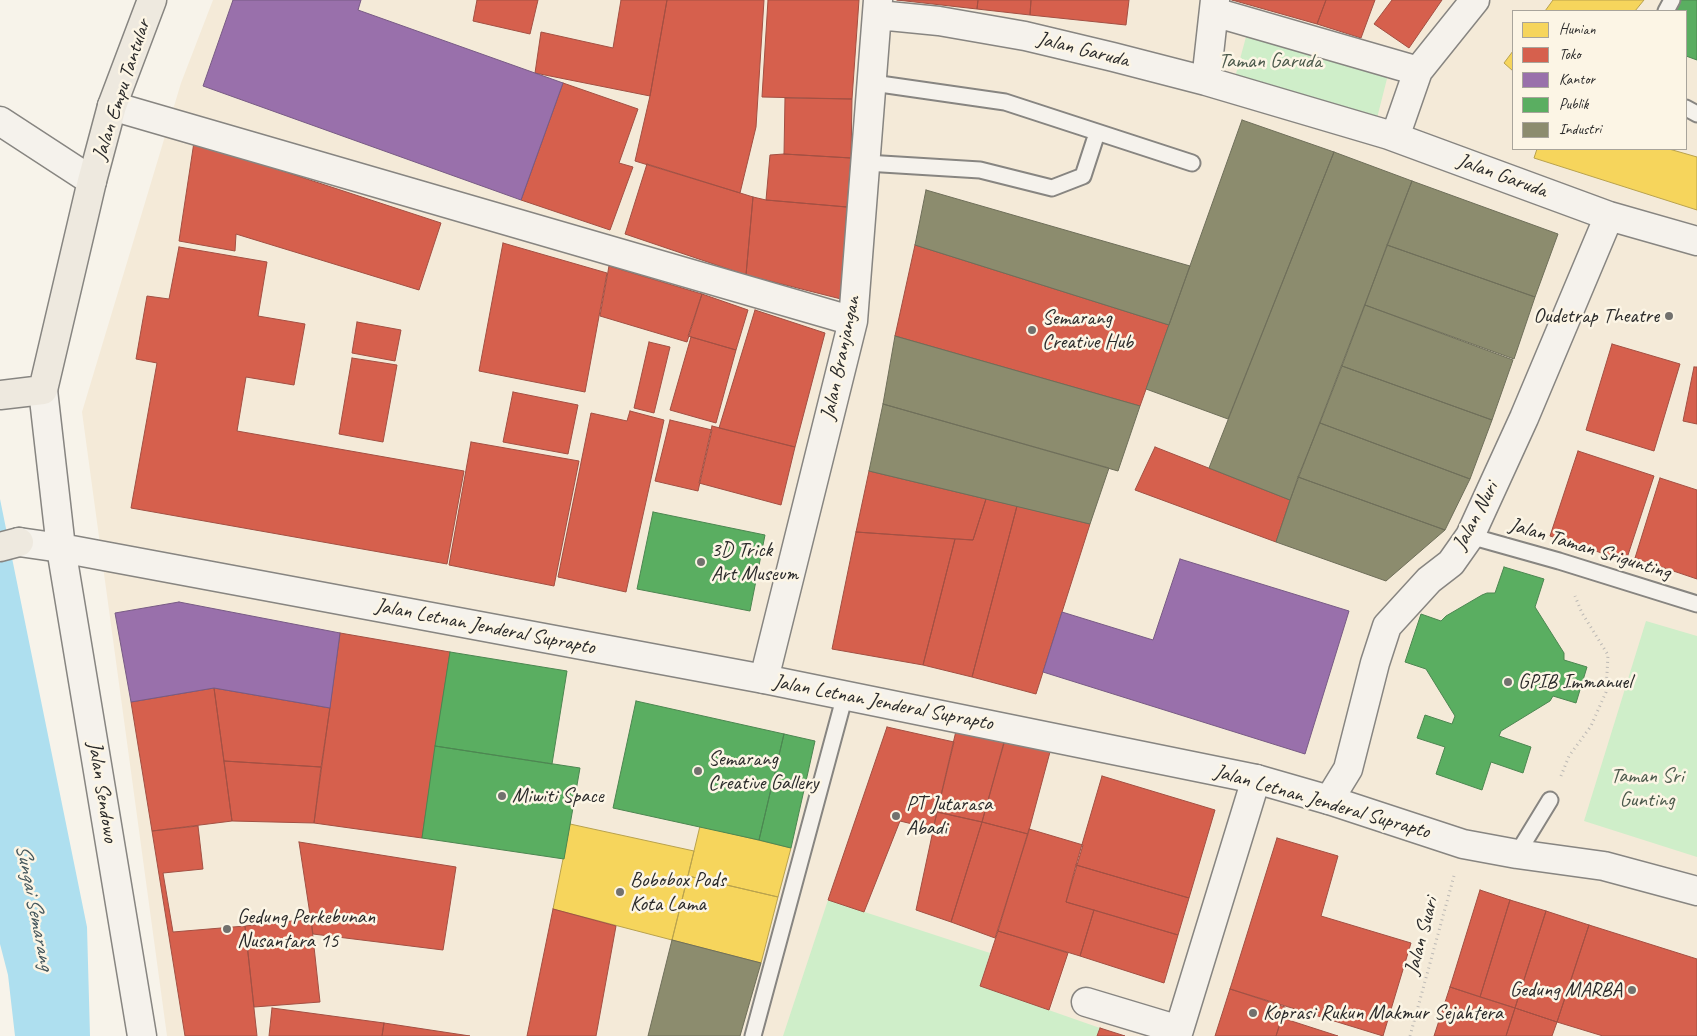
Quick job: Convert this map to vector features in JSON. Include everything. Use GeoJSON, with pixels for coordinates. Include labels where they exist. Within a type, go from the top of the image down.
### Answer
{"type":"FeatureCollection","features":[{"type":"Feature","properties":{"kind":"main road","name":"Jalan Empu Tantular"},"geometry":{"type":"LineString","coordinates":[[43,390],[92,181],[112,106],[152,0]]}},
{"type":"Feature","properties":{"kind":"main road"},"geometry":{"type":"LineString","coordinates":[[1,394],[43,390]]}},
{"type":"Feature","properties":{"kind":"street"},"geometry":{"type":"LineString","coordinates":[[1394,137],[1418,71],[1475,0]]}},
{"type":"Feature","properties":{"kind":"street"},"geometry":{"type":"LineString","coordinates":[[1206,81],[1214,6],[1418,71]]}},
{"type":"Feature","properties":{"kind":"street","name":"Jalan Garuda"},"geometry":{"type":"LineString","coordinates":[[878,8],[938,21],[1025,36],[1206,81],[1394,137],[1609,216],[1697,241]]}},
{"type":"Feature","properties":{"kind":"street","name":"Jalan Branjangan"},"geometry":{"type":"LineString","coordinates":[[764,679],[853,321],[878,8]]}},
{"type":"Feature","properties":{"kind":"street"},"geometry":{"type":"LineString","coordinates":[[112,106],[853,321]]}},
{"type":"Feature","properties":{"kind":"street"},"geometry":{"type":"LineString","coordinates":[[0,121],[92,181]]}},
{"type":"Feature","properties":{"kind":"street","name":"Jalan Nuri"},"geometry":{"type":"LineString","coordinates":[[1329,800],[1348,770],[1375,664],[1387,626],[1428,580],[1450,563],[1470,536],[1524,418],[1609,216]]}},
{"type":"Feature","properties":{"kind":"street","name":"Jalan Sendowo"},"geometry":{"type":"LineString","coordinates":[[43,390],[61,548],[142,1036]]}},
{"type":"Feature","properties":{"kind":"street","name":"Jalan Letnan Jenderal Suprapto"},"geometry":{"type":"LineString","coordinates":[[9,544],[61,548],[764,679],[1256,779],[1329,800],[1463,844],[1517,854],[1604,866],[1697,891]]}},
{"type":"Feature","properties":{"kind":"street"},"geometry":{"type":"LineString","coordinates":[[1086,1002],[1179,1030],[1256,779]]}},
{"type":"Feature","properties":{"kind":"lane"},"geometry":{"type":"LineString","coordinates":[[873,83],[1005,102],[1192,163]]}},
{"type":"Feature","properties":{"kind":"lane"},"geometry":{"type":"LineString","coordinates":[[866,163],[980,170],[1052,188],[1083,176],[1097,133]]}},
{"type":"Feature","properties":{"kind":"lane","name":"Jalan Taman Srigunting"},"geometry":{"type":"LineString","coordinates":[[1470,536],[1559,561],[1697,604]]}},
{"type":"Feature","properties":{"kind":"lane"},"geometry":{"type":"LineString","coordinates":[[752,1036],[845,695]]}},
{"type":"Feature","properties":{"kind":"lane"},"geometry":{"type":"LineString","coordinates":[[1517,854],[1550,800]]}},
{"type":"Feature","properties":{"kind":"path"},"geometry":{"type":"LineString","coordinates":[[1550,800],[1569,756],[1591,726],[1606,692],[1608,655],[1582,613],[1559,561]]}},
{"type":"Feature","properties":{"kind":"path","name":"Jalan Suari"},"geometry":{"type":"LineString","coordinates":[[1410,1036],[1463,844]]}},
{"type":"Feature","properties":{"kind":"shaded area"},"geometry":{"type":"Polygon","coordinates":[[[213,0],[1697,0],[1697,1036],[167,1036],[82,412],[181,83],[213,0]]]}},
{"type":"Feature","properties":{"kind":"green space","name":"Taman Garuda"},"geometry":{"type":"Polygon","coordinates":[[[1249,26],[1391,63],[1377,118],[1234,81],[1249,26]]]}},
{"type":"Feature","properties":{"kind":"green space","name":"Taman Sri Gunting"},"geometry":{"type":"Polygon","coordinates":[[[1646,621],[1697,636],[1697,857],[1584,821],[1646,621]]]}},
{"type":"Feature","properties":{"kind":"green space"},"geometry":{"type":"Polygon","coordinates":[[[828,900],[990,953],[980,986],[1100,1028],[1097,1036],[783,1036],[828,900]]]}},
{"type":"Feature","properties":{"kind":"water","name":"Sungai Semarang"},"geometry":{"type":"Polygon","coordinates":[[[0,499],[87,927],[90,1036],[15,1036],[8,975],[0,944],[0,499]]]}},
{"type":"Feature","properties":{"kind":"building: Hunian"},"geometry":{"type":"Polygon","coordinates":[[[1553,0],[1644,0],[1636,10],[1546,10],[1553,0]]]}},
{"type":"Feature","properties":{"kind":"building: Hunian"},"geometry":{"type":"Polygon","coordinates":[[[1512,52],[1512,70],[1504,63],[1512,52]]]}},
{"type":"Feature","properties":{"kind":"building: Hunian"},"geometry":{"type":"Polygon","coordinates":[[[1537,150],[1672,150],[1697,157],[1697,210],[1534,158],[1537,150]]]}},
{"type":"Feature","properties":{"kind":"building: Hunian","name":"Bobobox Pods Kota Lama"},"geometry":{"type":"Polygon","coordinates":[[[570,824],[694,851],[672,940],[553,909],[570,824]]]}},
{"type":"Feature","properties":{"kind":"building: Hunian","name":"Bobobox Pods Kota Lama"},"geometry":{"type":"Polygon","coordinates":[[[700,826],[791,848],[778,897],[688,876],[700,826]]]}},
{"type":"Feature","properties":{"kind":"building: Hunian","name":"Bobobox Pods Kota Lama"},"geometry":{"type":"Polygon","coordinates":[[[688,876],[778,897],[761,963],[672,940],[688,876]]]}},
{"type":"Feature","properties":{"kind":"building: Toko"},"geometry":{"type":"Polygon","coordinates":[[[477,0],[538,0],[530,34],[473,21],[477,0]]]}},
{"type":"Feature","properties":{"kind":"building: Toko"},"geometry":{"type":"Polygon","coordinates":[[[621,0],[667,0],[650,96],[535,73],[541,32],[613,48],[621,0]]]}},
{"type":"Feature","properties":{"kind":"building: Toko"},"geometry":{"type":"Polygon","coordinates":[[[667,0],[764,0],[756,127],[740,193],[635,161],[650,96],[667,0]]]}},
{"type":"Feature","properties":{"kind":"building: Toko"},"geometry":{"type":"Polygon","coordinates":[[[768,0],[859,0],[852,99],[762,97],[768,0]]]}},
{"type":"Feature","properties":{"kind":"building: Toko"},"geometry":{"type":"Polygon","coordinates":[[[897,0],[978,0],[977,9],[897,0]]]}},
{"type":"Feature","properties":{"kind":"building: Toko"},"geometry":{"type":"Polygon","coordinates":[[[978,0],[1031,0],[1030,15],[977,9],[978,0]]]}},
{"type":"Feature","properties":{"kind":"building: Toko"},"geometry":{"type":"Polygon","coordinates":[[[1031,0],[1129,0],[1126,25],[1030,15],[1031,0]]]}},
{"type":"Feature","properties":{"kind":"building: Toko"},"geometry":{"type":"Polygon","coordinates":[[[1232,0],[1326,0],[1317,24],[1232,0]]]}},
{"type":"Feature","properties":{"kind":"building: Toko"},"geometry":{"type":"Polygon","coordinates":[[[1326,0],[1375,0],[1361,38],[1317,24],[1326,0]]]}},
{"type":"Feature","properties":{"kind":"building: Toko"},"geometry":{"type":"Polygon","coordinates":[[[1392,0],[1442,0],[1409,48],[1374,24],[1392,0]]]}},
{"type":"Feature","properties":{"kind":"building: Toko"},"geometry":{"type":"Polygon","coordinates":[[[563,83],[638,109],[619,163],[633,167],[610,230],[521,200],[563,83]]]}},
{"type":"Feature","properties":{"kind":"building: Toko"},"geometry":{"type":"Polygon","coordinates":[[[785,98],[852,99],[851,158],[784,154],[785,98]]]}},
{"type":"Feature","properties":{"kind":"building: Toko"},"geometry":{"type":"Polygon","coordinates":[[[194,142],[441,223],[419,290],[236,234],[235,251],[179,241],[194,142]]]}},
{"type":"Feature","properties":{"kind":"building: Toko"},"geometry":{"type":"Polygon","coordinates":[[[784,154],[851,158],[847,207],[766,200],[770,155],[784,154]]]}},
{"type":"Feature","properties":{"kind":"building: Toko"},"geometry":{"type":"Polygon","coordinates":[[[647,164],[753,197],[746,275],[625,234],[647,164]]]}},
{"type":"Feature","properties":{"kind":"building: Toko"},"geometry":{"type":"Polygon","coordinates":[[[753,197],[766,200],[847,207],[841,299],[746,275],[753,197]]]}},
{"type":"Feature","properties":{"kind":"building: Toko"},"geometry":{"type":"Polygon","coordinates":[[[503,243],[607,273],[585,392],[479,371],[503,243]]]}},
{"type":"Feature","properties":{"kind":"building: Toko","name":"Semarang Creative Hub"},"geometry":{"type":"Polygon","coordinates":[[[915,245],[1169,325],[1140,406],[895,336],[915,245]]]}},
{"type":"Feature","properties":{"kind":"building: Toko"},"geometry":{"type":"Polygon","coordinates":[[[179,247],[267,262],[258,316],[305,324],[294,385],[246,377],[237,431],[464,471],[447,564],[131,508],[157,363],[136,359],[147,296],[169,299],[179,247]]]}},
{"type":"Feature","properties":{"kind":"building: Toko"},"geometry":{"type":"Polygon","coordinates":[[[609,266],[702,294],[687,342],[600,316],[609,266]]]}},
{"type":"Feature","properties":{"kind":"building: Toko"},"geometry":{"type":"Polygon","coordinates":[[[702,294],[748,310],[736,350],[688,336],[702,294]]]}},
{"type":"Feature","properties":{"kind":"building: Toko"},"geometry":{"type":"Polygon","coordinates":[[[755,310],[825,333],[795,447],[719,428],[755,310]]]}},
{"type":"Feature","properties":{"kind":"building: Toko"},"geometry":{"type":"Polygon","coordinates":[[[357,322],[401,330],[395,361],[352,353],[357,322]]]}},
{"type":"Feature","properties":{"kind":"building: Toko"},"geometry":{"type":"Polygon","coordinates":[[[691,337],[736,350],[716,423],[670,410],[691,337]]]}},
{"type":"Feature","properties":{"kind":"building: Toko"},"geometry":{"type":"Polygon","coordinates":[[[649,342],[670,347],[654,413],[634,408],[649,342]]]}},
{"type":"Feature","properties":{"kind":"building: Toko"},"geometry":{"type":"Polygon","coordinates":[[[1612,344],[1680,364],[1654,451],[1586,430],[1612,344]]]}},
{"type":"Feature","properties":{"kind":"building: Toko"},"geometry":{"type":"Polygon","coordinates":[[[352,358],[397,365],[383,442],[339,434],[352,358]]]}},
{"type":"Feature","properties":{"kind":"building: Toko"},"geometry":{"type":"Polygon","coordinates":[[[1694,367],[1697,367],[1697,424],[1683,421],[1694,367]]]}},
{"type":"Feature","properties":{"kind":"building: Toko"},"geometry":{"type":"Polygon","coordinates":[[[513,392],[578,405],[568,454],[503,442],[513,392]]]}},
{"type":"Feature","properties":{"kind":"building: Toko"},"geometry":{"type":"Polygon","coordinates":[[[630,411],[664,420],[626,592],[558,577],[591,413],[627,421],[630,411]]]}},
{"type":"Feature","properties":{"kind":"building: Toko"},"geometry":{"type":"Polygon","coordinates":[[[670,420],[712,430],[698,491],[655,481],[670,420]]]}},
{"type":"Feature","properties":{"kind":"building: Toko"},"geometry":{"type":"Polygon","coordinates":[[[712,426],[795,447],[781,505],[699,483],[712,426]]]}},
{"type":"Feature","properties":{"kind":"building: Toko"},"geometry":{"type":"Polygon","coordinates":[[[471,442],[579,461],[554,586],[449,565],[471,442]]]}},
{"type":"Feature","properties":{"kind":"building: Toko"},"geometry":{"type":"Polygon","coordinates":[[[1155,447],[1290,500],[1276,542],[1135,490],[1155,447]]]}},
{"type":"Feature","properties":{"kind":"building: Toko"},"geometry":{"type":"Polygon","coordinates":[[[1578,451],[1654,476],[1626,561],[1550,536],[1578,451]]]}},
{"type":"Feature","properties":{"kind":"building: Toko"},"geometry":{"type":"Polygon","coordinates":[[[869,471],[986,499],[973,540],[856,532],[869,471]]]}},
{"type":"Feature","properties":{"kind":"building: Toko"},"geometry":{"type":"Polygon","coordinates":[[[1660,478],[1697,490],[1697,579],[1635,558],[1660,478]]]}},
{"type":"Feature","properties":{"kind":"building: Toko"},"geometry":{"type":"Polygon","coordinates":[[[986,499],[1017,506],[972,677],[923,665],[955,539],[973,540],[986,499]]]}},
{"type":"Feature","properties":{"kind":"building: Toko"},"geometry":{"type":"Polygon","coordinates":[[[1017,506],[1090,524],[1036,694],[972,677],[1017,506]]]}},
{"type":"Feature","properties":{"kind":"building: Toko"},"geometry":{"type":"Polygon","coordinates":[[[856,532],[955,539],[923,665],[832,649],[856,532]]]}},
{"type":"Feature","properties":{"kind":"building: Toko"},"geometry":{"type":"Polygon","coordinates":[[[1496,609],[1515,613],[1532,624],[1543,641],[1547,660],[1543,679],[1532,696],[1515,707],[1496,711],[1477,707],[1460,696],[1449,679],[1445,660],[1449,641],[1460,624],[1477,613],[1496,609]]]}},
{"type":"Feature","properties":{"kind":"building: Toko"},"geometry":{"type":"Polygon","coordinates":[[[340,633],[450,652],[422,838],[314,823],[340,633]]]}},
{"type":"Feature","properties":{"kind":"building: Toko"},"geometry":{"type":"Polygon","coordinates":[[[214,688],[232,821],[152,831],[131,702],[214,688]]]}},
{"type":"Feature","properties":{"kind":"building: Toko"},"geometry":{"type":"Polygon","coordinates":[[[214,688],[330,708],[321,767],[224,761],[214,688]]]}},
{"type":"Feature","properties":{"kind":"building: Toko","name":"PT Jutarasa Abadi"},"geometry":{"type":"Polygon","coordinates":[[[887,727],[954,742],[933,829],[900,821],[864,912],[828,900],[887,727]]]}},
{"type":"Feature","properties":{"kind":"building: Toko","name":"PT Jutarasa Abadi"},"geometry":{"type":"Polygon","coordinates":[[[956,731],[1004,742],[982,822],[937,812],[956,731]]]}},
{"type":"Feature","properties":{"kind":"building: Toko","name":"PT Jutarasa Abadi"},"geometry":{"type":"Polygon","coordinates":[[[1005,740],[1050,752],[1028,834],[982,822],[1005,740]]]}},
{"type":"Feature","properties":{"kind":"building: Toko"},"geometry":{"type":"Polygon","coordinates":[[[224,761],[321,767],[314,823],[232,821],[224,761]]]}},
{"type":"Feature","properties":{"kind":"building: Toko"},"geometry":{"type":"Polygon","coordinates":[[[1102,776],[1215,810],[1189,898],[1076,865],[1102,776]]]}},
{"type":"Feature","properties":{"kind":"building: Toko","name":"PT Jutarasa Abadi"},"geometry":{"type":"Polygon","coordinates":[[[937,812],[982,822],[951,922],[916,910],[937,812]]]}},
{"type":"Feature","properties":{"kind":"building: Toko","name":"PT Jutarasa Abadi"},"geometry":{"type":"Polygon","coordinates":[[[982,822],[1028,834],[995,938],[951,922],[982,822]]]}},
{"type":"Feature","properties":{"kind":"building: Toko","name":"Gedung Perkebunan Nusantara 15"},"geometry":{"type":"Polygon","coordinates":[[[198,826],[203,869],[163,873],[173,932],[245,926],[257,1036],[185,1036],[152,831],[198,826]]]}},
{"type":"Feature","properties":{"kind":"building: Toko"},"geometry":{"type":"Polygon","coordinates":[[[1029,829],[1083,845],[1066,902],[1094,910],[1080,956],[998,931],[1029,829]]]}},
{"type":"Feature","properties":{"kind":"building: Toko"},"geometry":{"type":"Polygon","coordinates":[[[1277,838],[1338,856],[1321,916],[1411,943],[1383,1036],[1230,989],[1277,838]]]}},
{"type":"Feature","properties":{"kind":"building: Toko"},"geometry":{"type":"Polygon","coordinates":[[[299,842],[456,867],[443,950],[313,934],[299,842]]]}},
{"type":"Feature","properties":{"kind":"building: Toko"},"geometry":{"type":"Polygon","coordinates":[[[1076,865],[1189,898],[1178,935],[1066,902],[1076,865]]]}},
{"type":"Feature","properties":{"kind":"building: Toko"},"geometry":{"type":"Polygon","coordinates":[[[1480,890],[1510,900],[1480,997],[1450,987],[1480,890]]]}},
{"type":"Feature","properties":{"kind":"building: Toko"},"geometry":{"type":"Polygon","coordinates":[[[1510,900],[1546,911],[1515,1008],[1480,997],[1510,900]]]}},
{"type":"Feature","properties":{"kind":"building: Toko"},"geometry":{"type":"Polygon","coordinates":[[[553,909],[616,926],[596,1036],[527,1036],[553,909]]]}},
{"type":"Feature","properties":{"kind":"building: Toko"},"geometry":{"type":"Polygon","coordinates":[[[1094,910],[1178,935],[1164,983],[1080,956],[1094,910]]]}},
{"type":"Feature","properties":{"kind":"building: Toko"},"geometry":{"type":"Polygon","coordinates":[[[1546,911],[1589,925],[1557,1022],[1515,1008],[1546,911]]]}},
{"type":"Feature","properties":{"kind":"building: Toko"},"geometry":{"type":"Polygon","coordinates":[[[311,919],[320,1002],[254,1007],[245,926],[311,919]]]}},
{"type":"Feature","properties":{"kind":"building: Toko","name":"Gedung MARBA"},"geometry":{"type":"Polygon","coordinates":[[[1589,925],[1697,959],[1697,1036],[1603,1036],[1557,1022],[1589,925]]]}},
{"type":"Feature","properties":{"kind":"building: Toko"},"geometry":{"type":"Polygon","coordinates":[[[998,931],[1068,953],[1049,1010],[980,986],[998,931]]]}},
{"type":"Feature","properties":{"kind":"building: Toko"},"geometry":{"type":"Polygon","coordinates":[[[1450,987],[1515,1008],[1506,1036],[1434,1036],[1450,987]]]}},
{"type":"Feature","properties":{"kind":"building: Toko","name":"Koprasi Rukun Makmur Sejahtera"},"geometry":{"type":"Polygon","coordinates":[[[1230,989],[1285,1007],[1276,1036],[1215,1036],[1230,989]]]}},
{"type":"Feature","properties":{"kind":"building: Toko"},"geometry":{"type":"Polygon","coordinates":[[[272,1008],[384,1023],[382,1036],[269,1036],[272,1008]]]}},
{"type":"Feature","properties":{"kind":"building: Toko"},"geometry":{"type":"Polygon","coordinates":[[[1515,1008],[1557,1022],[1552,1036],[1506,1036],[1515,1008]]]}},
{"type":"Feature","properties":{"kind":"building: Toko","name":"Koprasi Rukun Makmur Sejahtera"},"geometry":{"type":"Polygon","coordinates":[[[1282,1018],[1338,1036],[1276,1036],[1282,1018]]]}},
{"type":"Feature","properties":{"kind":"building: Toko"},"geometry":{"type":"Polygon","coordinates":[[[384,1023],[470,1036],[382,1036],[384,1023]]]}},
{"type":"Feature","properties":{"kind":"building: Toko"},"geometry":{"type":"Polygon","coordinates":[[[1100,1028],[1125,1036],[1097,1036],[1100,1028]]]}},
{"type":"Feature","properties":{"kind":"building: Kantor"},"geometry":{"type":"Polygon","coordinates":[[[233,0],[361,0],[358,10],[563,83],[521,200],[203,86],[233,0]]]}},
{"type":"Feature","properties":{"kind":"building: Kantor"},"geometry":{"type":"Polygon","coordinates":[[[1180,559],[1349,611],[1305,754],[1043,672],[1062,612],[1153,640],[1180,559]]]}},
{"type":"Feature","properties":{"kind":"building: Kantor"},"geometry":{"type":"Polygon","coordinates":[[[179,602],[340,633],[330,708],[214,688],[131,702],[115,613],[179,602]]]}},
{"type":"Feature","properties":{"kind":"building: Publik"},"geometry":{"type":"Polygon","coordinates":[[[1678,0],[1697,0],[1697,60],[1687,56],[1687,10],[1674,10],[1678,0]]]}},
{"type":"Feature","properties":{"kind":"building: Publik","name":"3D Trick Art Museum"},"geometry":{"type":"Polygon","coordinates":[[[653,512],[765,535],[750,611],[637,589],[653,512]]]}},
{"type":"Feature","properties":{"kind":"building: Publik","name":"GPIB Immanuel"},"geometry":{"type":"Polygon","coordinates":[[[1504,567],[1544,579],[1535,607],[1564,653],[1564,660],[1587,667],[1576,703],[1553,696],[1550,701],[1501,731],[1499,736],[1531,747],[1523,773],[1491,762],[1482,790],[1436,774],[1445,747],[1417,738],[1425,715],[1452,724],[1455,716],[1426,669],[1405,662],[1421,614],[1441,621],[1446,616],[1482,595],[1495,593],[1504,567]]]}},
{"type":"Feature","properties":{"kind":"building: Publik","name":"Miwiti Space"},"geometry":{"type":"Polygon","coordinates":[[[450,652],[567,671],[552,764],[435,746],[450,652]]]}},
{"type":"Feature","properties":{"kind":"building: Publik","name":"Semarang Creative Gallery"},"geometry":{"type":"Polygon","coordinates":[[[636,701],[784,734],[759,840],[613,808],[636,701]]]}},
{"type":"Feature","properties":{"kind":"building: Publik"},"geometry":{"type":"Polygon","coordinates":[[[784,734],[815,741],[791,848],[759,840],[784,734]]]}},
{"type":"Feature","properties":{"kind":"building: Publik","name":"Miwiti Space"},"geometry":{"type":"Polygon","coordinates":[[[435,746],[580,768],[564,859],[422,838],[435,746]]]}},
{"type":"Feature","properties":{"kind":"building: Industri"},"geometry":{"type":"Polygon","coordinates":[[[1242,120],[1334,152],[1228,419],[1146,389],[1242,120]]]}},
{"type":"Feature","properties":{"kind":"building: Industri"},"geometry":{"type":"Polygon","coordinates":[[[1334,152],[1412,181],[1290,500],[1209,468],[1334,152]]]}},
{"type":"Feature","properties":{"kind":"building: Industri"},"geometry":{"type":"Polygon","coordinates":[[[1412,181],[1558,234],[1535,297],[1387,245],[1412,181]]]}},
{"type":"Feature","properties":{"kind":"building: Industri"},"geometry":{"type":"Polygon","coordinates":[[[926,190],[1190,266],[1169,325],[915,245],[926,190]]]}},
{"type":"Feature","properties":{"kind":"building: Industri"},"geometry":{"type":"Polygon","coordinates":[[[1387,245],[1535,297],[1514,359],[1365,305],[1387,245]]]}},
{"type":"Feature","properties":{"kind":"building: Industri"},"geometry":{"type":"Polygon","coordinates":[[[1365,305],[1513,360],[1492,420],[1342,366],[1365,305]]]}},
{"type":"Feature","properties":{"kind":"building: Industri"},"geometry":{"type":"Polygon","coordinates":[[[895,336],[1140,406],[1118,471],[883,404],[895,336]]]}},
{"type":"Feature","properties":{"kind":"building: Industri"},"geometry":{"type":"Polygon","coordinates":[[[1342,366],[1492,420],[1470,479],[1320,423],[1342,366]]]}},
{"type":"Feature","properties":{"kind":"building: Industri"},"geometry":{"type":"Polygon","coordinates":[[[883,404],[1109,468],[1090,524],[869,471],[883,404]]]}},
{"type":"Feature","properties":{"kind":"building: Industri"},"geometry":{"type":"Polygon","coordinates":[[[1320,423],[1470,479],[1445,530],[1298,477],[1320,423]]]}},
{"type":"Feature","properties":{"kind":"building: Industri"},"geometry":{"type":"Polygon","coordinates":[[[1298,477],[1445,530],[1386,581],[1276,542],[1298,477]]]}},
{"type":"Feature","properties":{"kind":"building: Industri"},"geometry":{"type":"Polygon","coordinates":[[[672,940],[761,963],[740,1036],[648,1036],[672,940]]]}},
{"type":"Feature","properties":{"kind":"place","name":"Oudetrap Theatre"},"geometry":{"type":"Point","coordinates":[1669,316]}},
{"type":"Feature","properties":{"kind":"place","name":"Semarang Creative Hub"},"geometry":{"type":"Point","coordinates":[1032,330]}},
{"type":"Feature","properties":{"kind":"place","name":"3D Trick Art Museum"},"geometry":{"type":"Point","coordinates":[701,562]}},
{"type":"Feature","properties":{"kind":"place","name":"GPIB Immanuel"},"geometry":{"type":"Point","coordinates":[1508,682]}},
{"type":"Feature","properties":{"kind":"place","name":"Semarang Creative Gallery"},"geometry":{"type":"Point","coordinates":[698,771]}},
{"type":"Feature","properties":{"kind":"place","name":"Miwiti Space"},"geometry":{"type":"Point","coordinates":[502,796]}},
{"type":"Feature","properties":{"kind":"place","name":"PT Jutarasa Abadi"},"geometry":{"type":"Point","coordinates":[896,816]}},
{"type":"Feature","properties":{"kind":"place","name":"Bobobox Pods Kota Lama"},"geometry":{"type":"Point","coordinates":[620,892]}},
{"type":"Feature","properties":{"kind":"place","name":"Gedung Perkebunan Nusantara 15"},"geometry":{"type":"Point","coordinates":[227,929]}},
{"type":"Feature","properties":{"kind":"place","name":"Gedung MARBA"},"geometry":{"type":"Point","coordinates":[1632,990]}},
{"type":"Feature","properties":{"kind":"place","name":"Koprasi Rukun Makmur Sejahtera"},"geometry":{"type":"Point","coordinates":[1253,1013]}}]}
